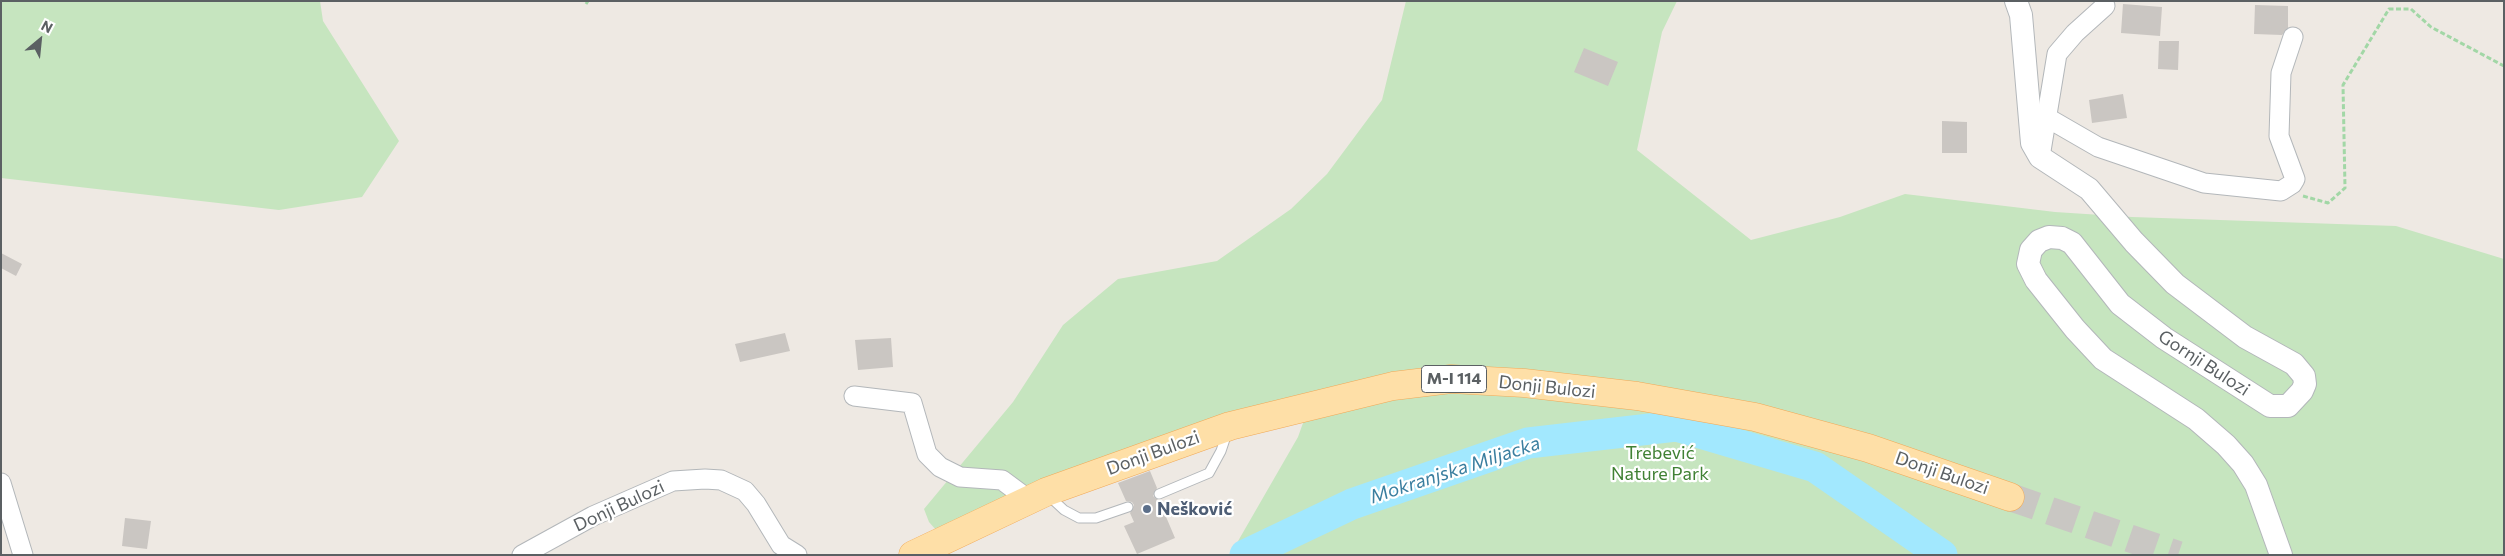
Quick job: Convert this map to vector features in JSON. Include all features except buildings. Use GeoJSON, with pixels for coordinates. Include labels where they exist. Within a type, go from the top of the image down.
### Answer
{"type":"FeatureCollection","features":[{"type":"Feature","properties":{"kind":"main road","name":"Donji Bulozi"},"geometry":{"type":"LineString","coordinates":[[913,555],[1037,496],[1230,426],[1393,386],[1451,379],[1524,383],[1637,396],[1755,417],[1868,448],[2010,497]]}},
{"type":"Feature","properties":{"kind":"street"},"geometry":{"type":"LineString","coordinates":[[2016,1],[2020,15],[2032,143],[2040,156]]}},
{"type":"Feature","properties":{"kind":"street"},"geometry":{"type":"LineString","coordinates":[[2040,156],[2057,54],[2075,33],[2105,6]]}},
{"type":"Feature","properties":{"kind":"street"},"geometry":{"type":"LineString","coordinates":[[2046,117],[2098,147],[2204,183],[2281,191],[2292,184],[2295,179],[2279,136],[2281,73],[2293,38]]}},
{"type":"Feature","properties":{"kind":"street","name":"Gornji Bulozi"},"geometry":{"type":"LineString","coordinates":[[2040,156],[2089,189],[2134,242],[2176,284],[2244,337],[2294,364],[2301,370],[2305,384],[2300,396],[2288,406],[2270,406],[2164,338],[2120,304],[2072,243],[2062,238],[2049,237],[2039,242],[2031,250],[2028,264],[2036,280],[2075,329],[2103,359],[2196,419],[2226,445],[2243,464],[2256,485],[2281,555]]}},
{"type":"Feature","properties":{"kind":"street"},"geometry":{"type":"LineString","coordinates":[[854,396],[912,403],[927,454],[940,467],[960,477],[1002,480],[1037,496]]}},
{"type":"Feature","properties":{"kind":"street","name":"Donji Bulozi"},"geometry":{"type":"LineString","coordinates":[[522,555],[593,516],[673,481],[704,478],[728,482],[745,491],[756,504],[781,550],[797,555]]}},
{"type":"Feature","properties":{"kind":"street"},"geometry":{"type":"LineString","coordinates":[[1,483],[23,555]]}},
{"type":"Feature","properties":{"kind":"lane"},"geometry":{"type":"LineString","coordinates":[[1160,494],[1209,473],[1221,451],[1230,426]]}},
{"type":"Feature","properties":{"kind":"lane"},"geometry":{"type":"LineString","coordinates":[[1037,496],[1079,518],[1096,518],[1128,507]]}},
{"type":"Feature","properties":{"kind":"path"},"geometry":{"type":"LineString","coordinates":[[2281,191],[2328,203],[2345,188],[2343,85],[2389,9],[2411,9],[2430,27],[2504,66]]}},
{"type":"Feature","properties":{"kind":"green space"},"geometry":{"type":"Polygon","coordinates":[[[1,1],[320,1],[323,21],[399,141],[362,197],[279,210],[1,178],[1,1]]]}},
{"type":"Feature","properties":{"kind":"green space","name":"Trebević Nature Park"},"geometry":{"type":"Polygon","coordinates":[[[1406,1],[1677,1],[1662,32],[1637,150],[1751,240],[1840,217],[1905,194],[2055,212],[2132,217],[2396,226],[2504,259],[2504,555],[1230,555],[1298,437],[1303,423],[1303,414],[1201,437],[950,546],[929,522],[924,509],[1013,402],[1063,325],[1118,279],[1217,261],[1291,209],[1327,174],[1382,100],[1406,1]]]}},
{"type":"Feature","properties":{"kind":"waterway","name":"Mokranjska Miljacka"},"geometry":{"type":"LineString","coordinates":[[1245,555],[1352,504],[1528,443],[1676,426],[1815,467],[1942,555]]}},
{"type":"Feature","properties":{"kind":"tunnel"},"geometry":{"type":"LineString","coordinates":[[2010,497],[2178,555]]}},
{"type":"Feature","properties":{"kind":"place","name":"Nešković"},"geometry":{"type":"Point","coordinates":[1147,509]}}]}
